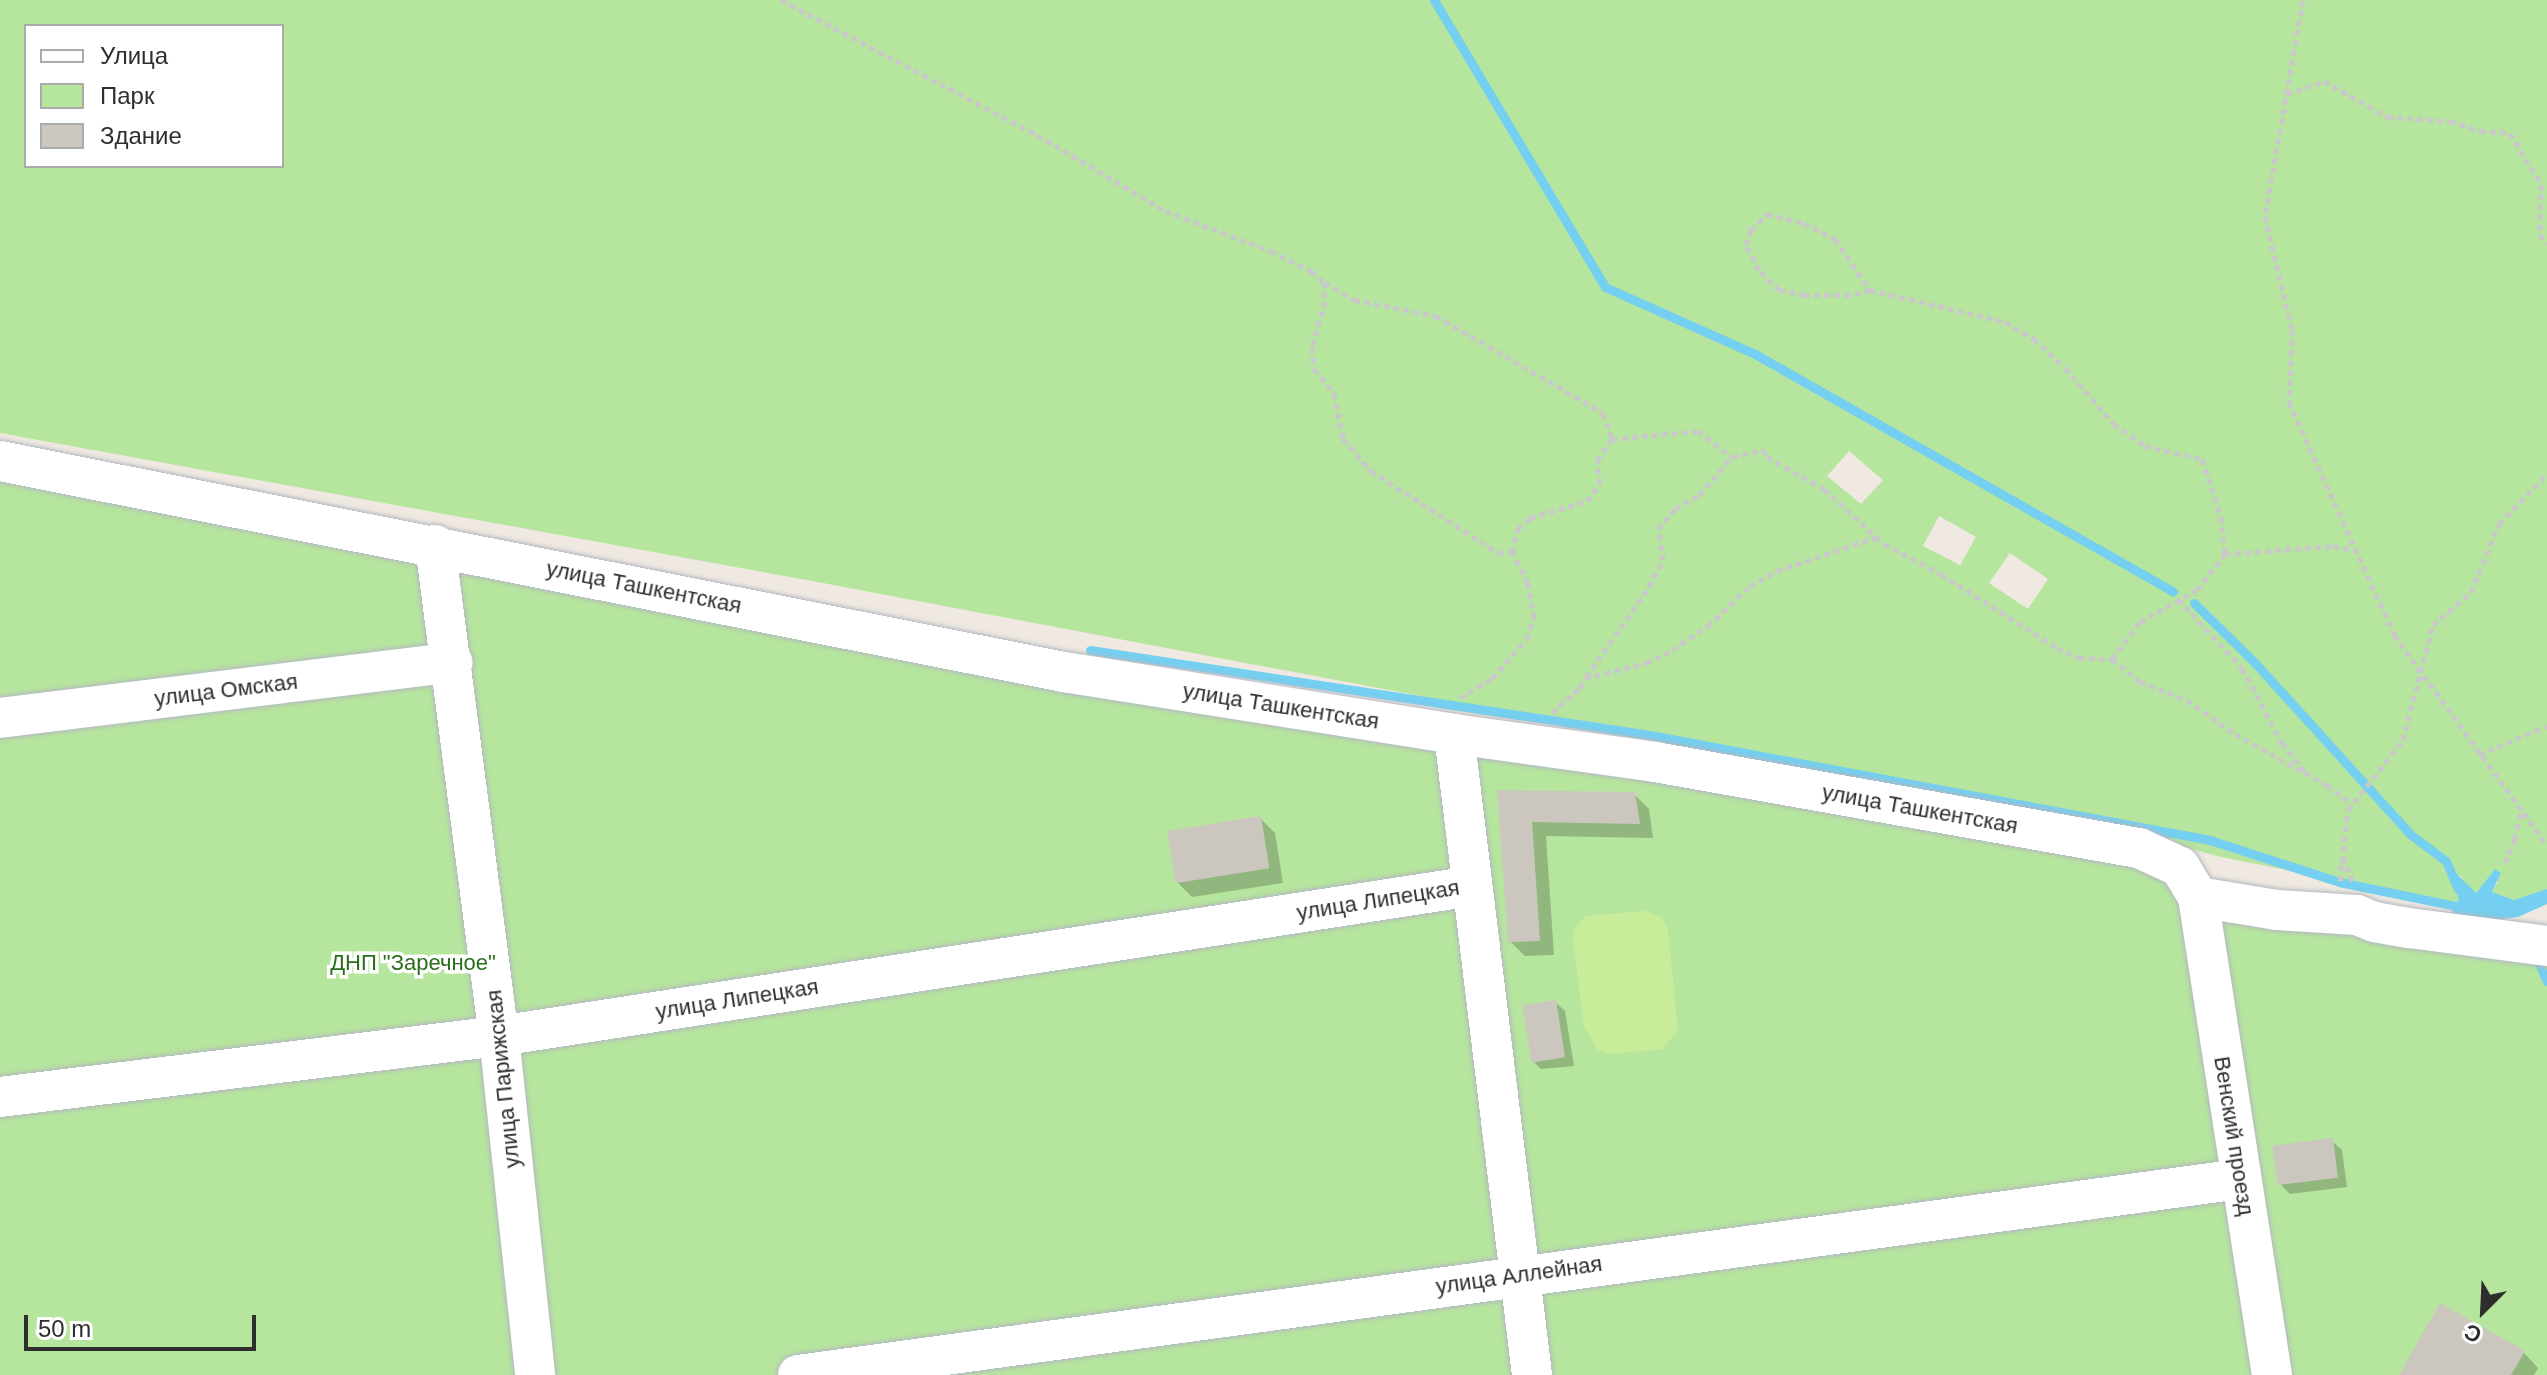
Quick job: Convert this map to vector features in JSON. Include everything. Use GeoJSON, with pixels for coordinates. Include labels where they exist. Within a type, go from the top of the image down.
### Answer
{"type":"FeatureCollection","features":[{"type":"Feature","properties":{"kind":"street","name":"улица Ташкентская"},"geometry":{"type":"LineString","coordinates":[[0,461],[1064,672],[1457,716],[1655,762],[2139,848],[2180,867],[2198,897]]}},
{"type":"Feature","properties":{"kind":"street","name":"улица Парижская"},"geometry":{"type":"LineString","coordinates":[[435,545],[453,662],[499,1036],[535,1375]]}},
{"type":"Feature","properties":{"kind":"street","name":"улица Омская"},"geometry":{"type":"LineString","coordinates":[[0,718],[453,662]]}},
{"type":"Feature","properties":{"kind":"street"},"geometry":{"type":"LineString","coordinates":[[1457,716],[1472,886],[1532,1375]]}},
{"type":"Feature","properties":{"kind":"street","name":"улица Липецкая"},"geometry":{"type":"LineString","coordinates":[[0,1097],[499,1036],[1472,886]]}},
{"type":"Feature","properties":{"kind":"street"},"geometry":{"type":"LineString","coordinates":[[2198,897],[2277,910],[2345,896],[2409,928],[2547,946]]}},
{"type":"Feature","properties":{"kind":"street","name":"Венский проезд"},"geometry":{"type":"LineString","coordinates":[[2198,897],[2272,1375]]}},
{"type":"Feature","properties":{"kind":"street","name":"улица Аллейная"},"geometry":{"type":"LineString","coordinates":[[798,1375],[2240,1179]]}},
{"type":"Feature","properties":{"kind":"path"},"geometry":{"type":"LineString","coordinates":[[781,0],[1046,140],[1165,211],[1271,251],[1311,271],[1354,300],[1436,316],[1603,413],[1612,439]]}},
{"type":"Feature","properties":{"kind":"path"},"geometry":{"type":"LineString","coordinates":[[2303,0],[2265,216],[2292,330],[2289,402],[2353,550],[2394,635],[2419,674],[2547,845]]}},
{"type":"Feature","properties":{"kind":"path"},"geometry":{"type":"LineString","coordinates":[[2287,94],[2324,81],[2387,117],[2450,121],[2480,131],[2510,133],[2541,184],[2540,235],[2547,244]]}},
{"type":"Feature","properties":{"kind":"path"},"geometry":{"type":"LineString","coordinates":[[1870,290],[1835,239],[1804,223],[1767,214],[1751,230],[1746,245],[1759,270],[1779,290],[1820,295],[1850,295],[1870,290],[2005,322],[2034,339],[2065,368],[2114,424],[2145,446],[2202,459],[2221,517],[2225,554],[2197,590],[2140,622],[2112,659]]}},
{"type":"Feature","properties":{"kind":"path"},"geometry":{"type":"LineString","coordinates":[[1324,282],[1325,301],[1312,347],[1314,369],[1334,393],[1343,439],[1371,471],[1498,553],[1512,552]]}},
{"type":"Feature","properties":{"kind":"path"},"geometry":{"type":"LineString","coordinates":[[1457,716],[1527,639],[1534,618],[1528,583],[1512,552],[1518,529],[1530,518],[1587,501],[1600,484],[1597,460],[1612,439],[1698,431],[1732,457]]}},
{"type":"Feature","properties":{"kind":"path"},"geometry":{"type":"LineString","coordinates":[[1552,713],[1580,688],[1649,587],[1663,560],[1658,529],[1675,509],[1699,495],[1732,457],[1763,450],[1767,457],[1824,489],[1877,537],[2057,648],[2079,658],[2112,659],[2140,682],[2187,700],[2235,734],[2305,773],[2352,804]]}},
{"type":"Feature","properties":{"kind":"path"},"geometry":{"type":"LineString","coordinates":[[2345,896],[2342,856],[2348,810],[2403,740],[2433,625],[2471,592],[2499,524],[2547,474]]}},
{"type":"Feature","properties":{"kind":"path"},"geometry":{"type":"LineString","coordinates":[[1585,678],[1646,663],[1664,655],[1708,626],[1750,586],[1777,571],[1877,537]]}},
{"type":"Feature","properties":{"kind":"path"},"geometry":{"type":"LineString","coordinates":[[2225,554],[2333,546],[2353,550]]}},
{"type":"Feature","properties":{"kind":"path"},"geometry":{"type":"LineString","coordinates":[[2178,599],[2242,668],[2282,743],[2305,773]]}},
{"type":"Feature","properties":{"kind":"path"},"geometry":{"type":"LineString","coordinates":[[2479,755],[2547,726]]}},
{"type":"Feature","properties":{"kind":"path"},"geometry":{"type":"LineString","coordinates":[[2505,863],[2515,839],[2521,810]]}},
{"type":"Feature","properties":{"kind":"path"},"geometry":{"type":"LineString","coordinates":[[2342,856],[2345,896]]}},
{"type":"Feature","properties":{"kind":"green space"},"geometry":{"type":"Polygon","coordinates":[[[0,0],[2547,0],[2547,889],[2514,900],[2500,896],[2492,892],[2498,882],[2495,869],[2476,893],[2468,889],[2460,875],[2453,881],[2459,900],[2452,903],[2221,857],[2107,826],[823,583],[0,433],[0,0]],[[1849,451],[1827,476],[1861,504],[1883,480],[1849,451]],[[1939,516],[1923,546],[1960,565],[1976,537],[1939,516]],[[2010,553],[1989,583],[2028,609],[2048,579],[2010,553]]]}},
{"type":"Feature","properties":{"kind":"green space","name":"ДНП \"Заречное\""},"geometry":{"type":"Polygon","coordinates":[[[0,461],[2065,833],[2212,899],[2547,947],[2547,1375],[0,1375],[0,461]]]}},
{"type":"Feature","properties":{"kind":"green space"},"geometry":{"type":"Polygon","coordinates":[[[1647,911],[1662,918],[1668,930],[1678,1031],[1662,1049],[1610,1054],[1597,1050],[1584,1026],[1573,939],[1575,929],[1585,916],[1647,911]]]}},
{"type":"Feature","properties":{"kind":"water"},"geometry":{"type":"Polygon","coordinates":[[[2495,869],[2501,873],[2492,892],[2514,900],[2547,889],[2547,904],[2518,917],[2496,920],[2484,917],[2470,924],[2454,915],[2450,907],[2459,900],[2453,881],[2456,873],[2476,893],[2495,869]]]}},
{"type":"Feature","properties":{"kind":"building"},"geometry":{"type":"Polygon","coordinates":[[[1497,790],[1635,792],[1640,824],[1532,822],[1540,941],[1508,942],[1497,790]]]}},
{"type":"Feature","properties":{"kind":"building"},"geometry":{"type":"Polygon","coordinates":[[[1261,816],[1269,868],[1175,883],[1167,831],[1261,816]]]}},
{"type":"Feature","properties":{"kind":"building"},"geometry":{"type":"Polygon","coordinates":[[[1556,1000],[1565,1057],[1531,1063],[1522,1005],[1556,1000]]]}},
{"type":"Feature","properties":{"kind":"building"},"geometry":{"type":"Polygon","coordinates":[[[2333,1138],[2338,1178],[2277,1185],[2272,1145],[2333,1138]]]}},
{"type":"Feature","properties":{"kind":"building"},"geometry":{"type":"Polygon","coordinates":[[[2440,1303],[2525,1351],[2511,1375],[2399,1375],[2440,1303]]]}},
{"type":"Feature","properties":{"kind":"waterway"},"geometry":{"type":"LineString","coordinates":[[1434,0],[1605,287],[1755,354],[2173,591]]}},
{"type":"Feature","properties":{"kind":"waterway"},"geometry":{"type":"LineString","coordinates":[[2194,603],[2256,664],[2410,834],[2446,861],[2458,889]]}},
{"type":"Feature","properties":{"kind":"waterway"},"geometry":{"type":"LineString","coordinates":[[1090,650],[1650,735],[2210,840],[2339,882],[2461,907]]}},
{"type":"Feature","properties":{"kind":"waterway"},"geometry":{"type":"LineString","coordinates":[[2537,959],[2547,981]]}}]}
